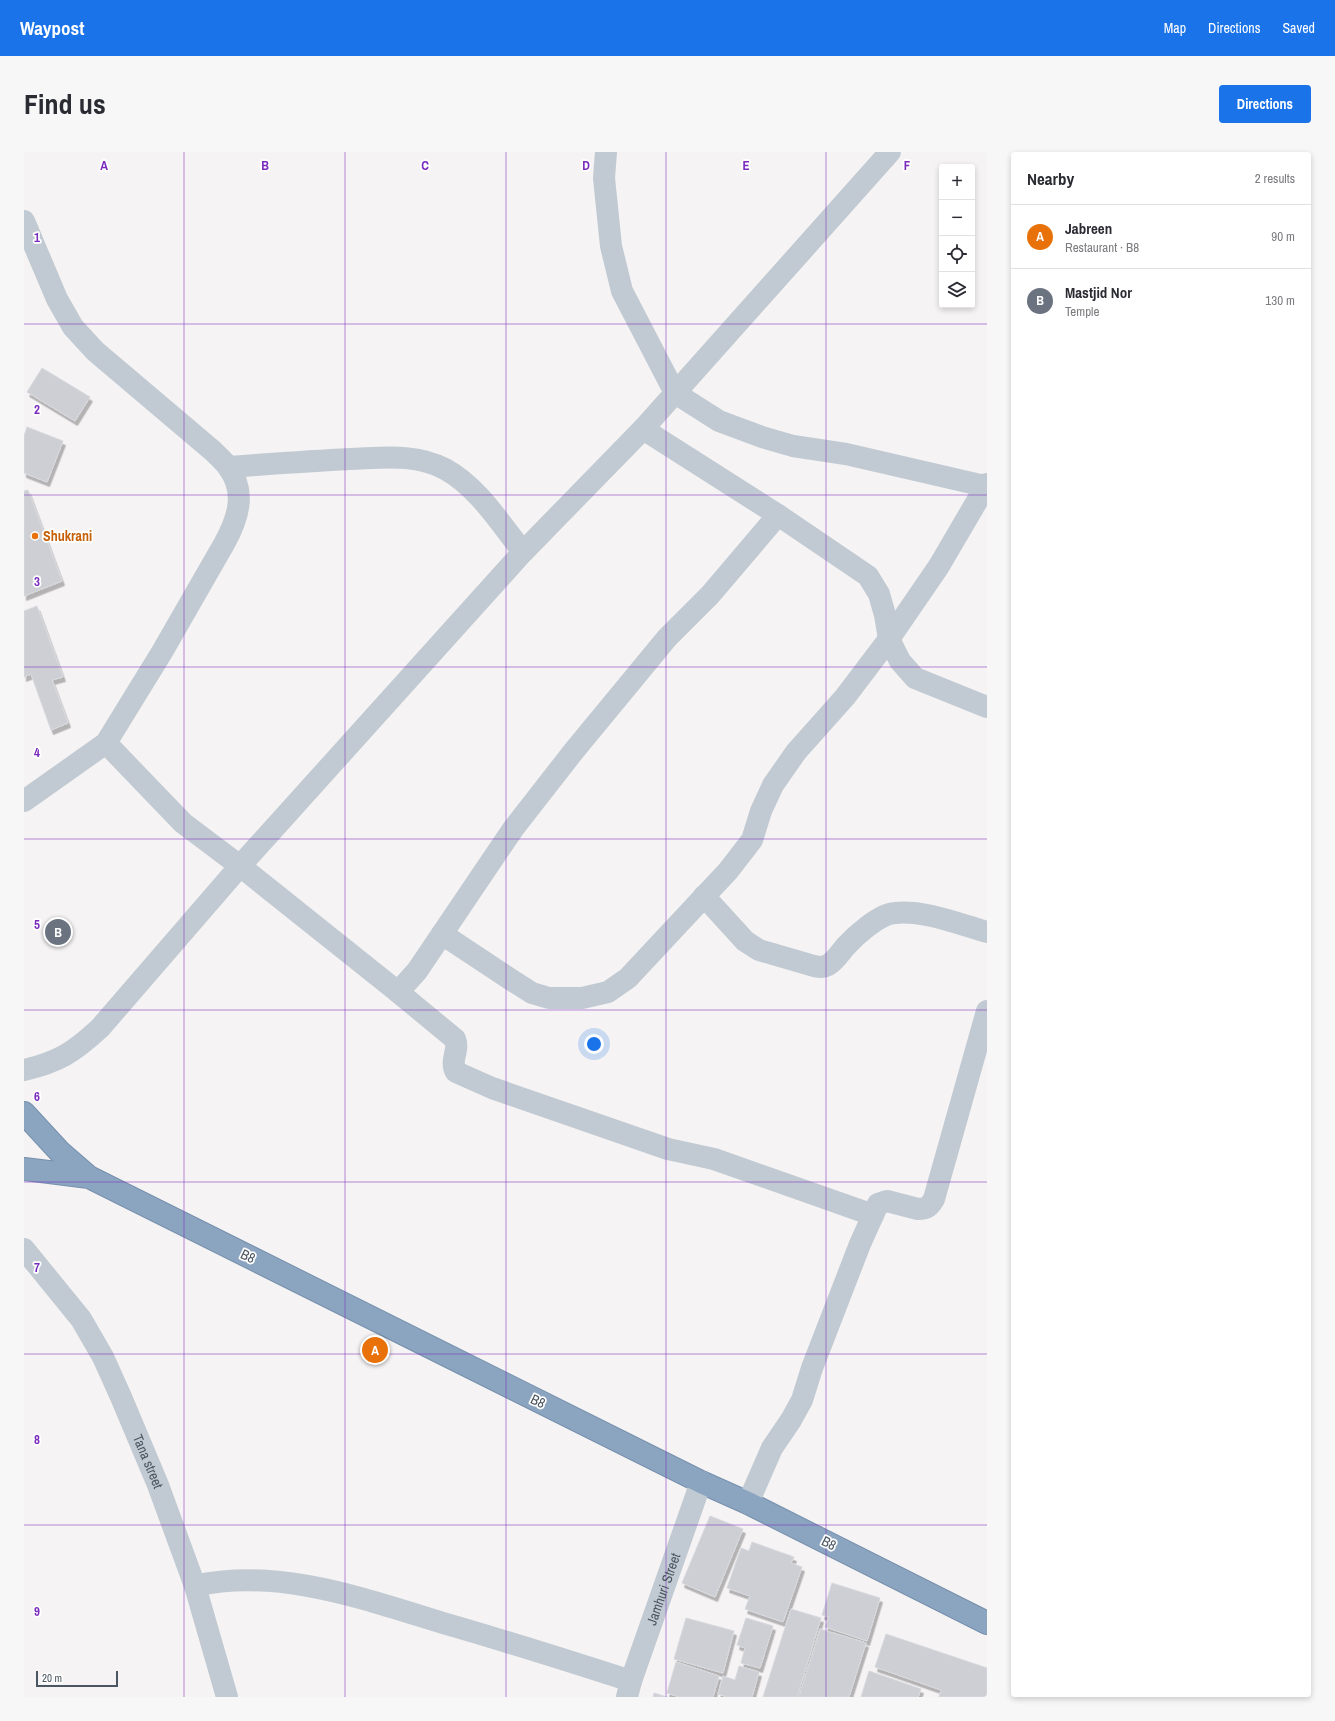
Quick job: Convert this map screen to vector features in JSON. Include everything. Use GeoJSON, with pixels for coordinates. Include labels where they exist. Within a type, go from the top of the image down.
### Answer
{"type":"FeatureCollection","features":[{"type":"Feature","properties":{"kind":"highway"},"geometry":{"type":"LineString","coordinates":[[24,1113],[59,1151],[89,1177]]}},
{"type":"Feature","properties":{"kind":"highway"},"geometry":{"type":"LineString","coordinates":[[24,1169],[89,1177]]}},
{"type":"Feature","properties":{"kind":"highway","name":"B8"},"geometry":{"type":"LineString","coordinates":[[89,1177],[987,1623]]}},
{"type":"Feature","properties":{"kind":"street"},"geometry":{"type":"LineString","coordinates":[[442,934],[532,993],[549,998],[582,998],[608,992],[628,978],[728,871],[752,840],[766,797],[796,752],[845,697],[889,639],[939,566],[986,485],[846,454],[794,446],[762,437],[719,421],[676,393],[622,291],[612,246],[604,178],[606,152]]}},
{"type":"Feature","properties":{"kind":"street"},"geometry":{"type":"LineString","coordinates":[[24,1070],[56,1061],[80,1046],[100,1028],[240,866],[523,552],[643,429],[890,152]]}},
{"type":"Feature","properties":{"kind":"street"},"geometry":{"type":"LineString","coordinates":[[24,801],[106,743],[162,652],[233,528],[239,508],[238,484],[229,467],[213,451],[95,351],[73,327],[57,299],[25,229]]}},
{"type":"Feature","properties":{"kind":"street"},"geometry":{"type":"LineString","coordinates":[[643,429],[778,514],[868,576],[879,594],[885,615],[889,639],[900,661],[915,678],[987,707]]}},
{"type":"Feature","properties":{"kind":"street"},"geometry":{"type":"LineString","coordinates":[[229,467],[311,461],[406,457],[427,461],[446,469],[475,491],[523,552]]}},
{"type":"Feature","properties":{"kind":"street"},"geometry":{"type":"LineString","coordinates":[[398,992],[417,971],[513,829],[582,740],[666,638],[710,595],[778,514]]}},
{"type":"Feature","properties":{"kind":"street"},"geometry":{"type":"LineString","coordinates":[[106,743],[182,823],[240,866],[455,1039],[458,1044],[454,1065],[456,1072],[492,1088],[654,1144],[714,1159],[873,1215]]}},
{"type":"Feature","properties":{"kind":"street"},"geometry":{"type":"LineString","coordinates":[[704,896],[745,941],[759,950],[814,966],[823,967],[830,964],[854,937],[872,924],[893,913],[932,917],[987,932]]}},
{"type":"Feature","properties":{"kind":"street"},"geometry":{"type":"LineString","coordinates":[[748,1503],[772,1448],[791,1420],[802,1400],[812,1368],[857,1251],[878,1204],[887,1200],[918,1209],[929,1206],[934,1199],[987,1011]]}},
{"type":"Feature","properties":{"kind":"street","name":"Tana street"},"geometry":{"type":"LineString","coordinates":[[24,1248],[81,1319],[102,1357],[158,1485],[195,1586],[227,1697]]}},
{"type":"Feature","properties":{"kind":"street","name":"Jamhuri Street"},"geometry":{"type":"LineString","coordinates":[[629,1689],[701,1482]]}},
{"type":"Feature","properties":{"kind":"street"},"geometry":{"type":"LineString","coordinates":[[195,1586],[218,1581],[246,1580],[295,1583],[375,1602],[551,1655],[629,1689]]}},
{"type":"Feature","properties":{"kind":"building"},"geometry":{"type":"Polygon","coordinates":[[[42,368],[90,397],[75,421],[27,392],[42,368]]]}},
{"type":"Feature","properties":{"kind":"building"},"geometry":{"type":"Polygon","coordinates":[[[27,427],[63,441],[47,482],[24,473],[24,436],[27,427]]]}},
{"type":"Feature","properties":{"kind":"building","name":"Shukrani"},"geometry":{"type":"Polygon","coordinates":[[[28,490],[62,581],[24,596],[24,491],[28,490]]]}},
{"type":"Feature","properties":{"kind":"building"},"geometry":{"type":"Polygon","coordinates":[[[37,606],[63,677],[52,680],[68,723],[51,730],[31,674],[24,677],[24,611],[37,606]]]}},
{"type":"Feature","properties":{"kind":"building"},"geometry":{"type":"Polygon","coordinates":[[[710,1516],[743,1529],[715,1597],[682,1583],[710,1516]]]}},
{"type":"Feature","properties":{"kind":"building"},"geometry":{"type":"Polygon","coordinates":[[[752,1542],[794,1557],[791,1563],[802,1567],[783,1622],[745,1609],[750,1596],[727,1588],[741,1548],[749,1551],[752,1542]]]}},
{"type":"Feature","properties":{"kind":"building"},"geometry":{"type":"Polygon","coordinates":[[[832,1583],[880,1598],[867,1641],[825,1627],[829,1617],[822,1615],[832,1583]]]}},
{"type":"Feature","properties":{"kind":"building"},"geometry":{"type":"Polygon","coordinates":[[[791,1609],[821,1618],[797,1697],[763,1697],[791,1609]]]}},
{"type":"Feature","properties":{"kind":"building"},"geometry":{"type":"Polygon","coordinates":[[[686,1618],[734,1631],[723,1673],[674,1659],[686,1618]]]}},
{"type":"Feature","properties":{"kind":"building"},"geometry":{"type":"Polygon","coordinates":[[[746,1618],[773,1626],[760,1668],[741,1663],[745,1648],[737,1645],[746,1618]]]}},
{"type":"Feature","properties":{"kind":"building"},"geometry":{"type":"Polygon","coordinates":[[[820,1629],[866,1643],[849,1697],[799,1697],[820,1629]]]}},
{"type":"Feature","properties":{"kind":"building"},"geometry":{"type":"Polygon","coordinates":[[[886,1634],[987,1668],[987,1697],[939,1697],[941,1690],[875,1667],[886,1634]]]}},
{"type":"Feature","properties":{"kind":"building"},"geometry":{"type":"Polygon","coordinates":[[[676,1662],[719,1676],[713,1697],[679,1697],[667,1693],[676,1662]]]}},
{"type":"Feature","properties":{"kind":"building"},"geometry":{"type":"Polygon","coordinates":[[[739,1666],[759,1672],[752,1697],[728,1697],[718,1694],[723,1676],[735,1680],[739,1666]]]}},
{"type":"Feature","properties":{"kind":"building"},"geometry":{"type":"Polygon","coordinates":[[[869,1671],[921,1689],[918,1697],[861,1697],[869,1671]]]}},
{"type":"Feature","properties":{"kind":"building"},"geometry":{"type":"Polygon","coordinates":[[[654,1693],[667,1697],[653,1697],[654,1693]]]}},
{"type":"Feature","properties":{"kind":"place","name":"Shukrani"},"geometry":{"type":"Point","coordinates":[35,536]}},
{"type":"Feature","properties":{"kind":"place","name":"Mastjid Nor"},"geometry":{"type":"Point","coordinates":[58,932]}},
{"type":"Feature","properties":{"kind":"place","name":"Jabreen"},"geometry":{"type":"Point","coordinates":[375,1350]}}]}
